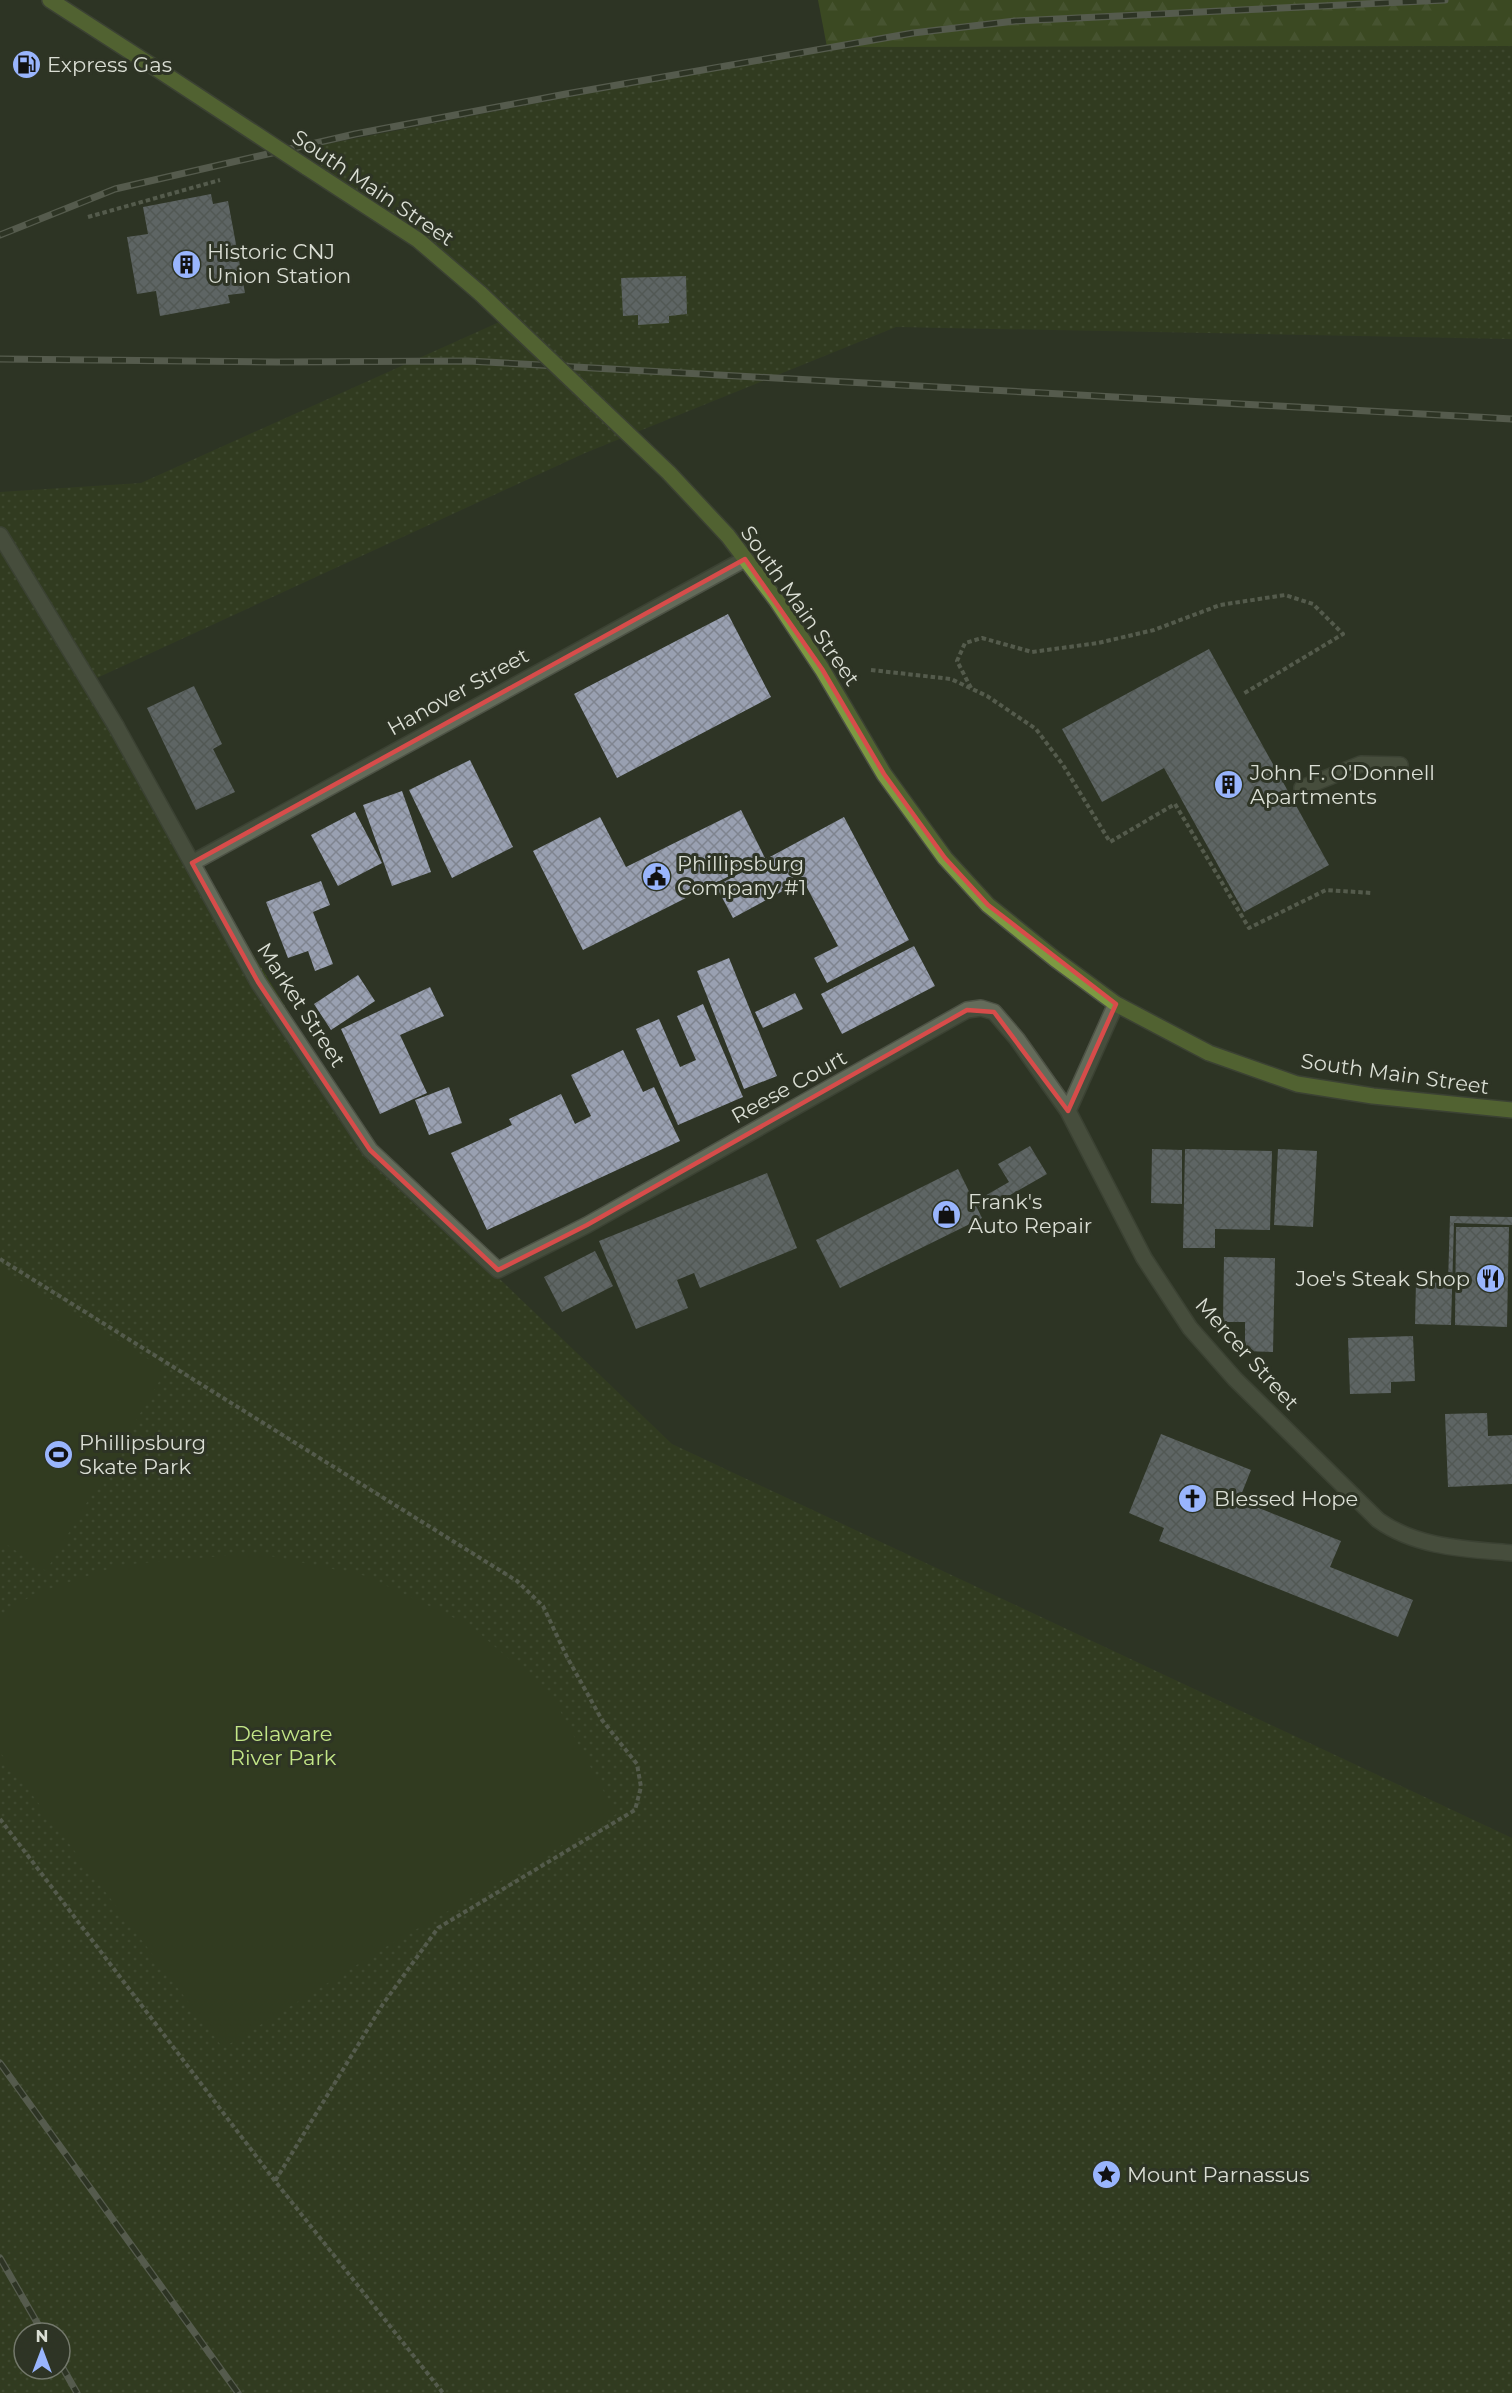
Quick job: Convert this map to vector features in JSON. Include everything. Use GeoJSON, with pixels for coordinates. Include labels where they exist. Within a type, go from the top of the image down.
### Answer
{"type":"FeatureCollection","features":[{"type":"Feature","properties":{"kind":"main road","name":"South Main Street"},"geometry":{"type":"LineString","coordinates":[[50,0],[418,240],[481,294],[669,473],[728,536],[777,601],[822,669],[884,774],[945,858],[988,904],[1055,959],[1116,1004],[1209,1053],[1297,1084],[1390,1098],[1512,1110]]}},
{"type":"Feature","properties":{"kind":"street","name":"Market Street"},"geometry":{"type":"LineString","coordinates":[[0,535],[116,726],[258,982],[370,1150],[498,1270]]}},
{"type":"Feature","properties":{"kind":"street","name":"Hanover Street"},"geometry":{"type":"LineString","coordinates":[[192,863],[745,559]]}},
{"type":"Feature","properties":{"kind":"street"},"geometry":{"type":"LineString","coordinates":[[1302,788],[1361,764],[1400,765]]}},
{"type":"Feature","properties":{"kind":"street"},"geometry":{"type":"LineString","coordinates":[[1068,1111],[1116,1004]]}},
{"type":"Feature","properties":{"kind":"street","name":"Reese Court"},"geometry":{"type":"LineString","coordinates":[[498,1270],[587,1225],[967,1010],[981,1008],[994,1012],[1017,1039],[1068,1111]]}},
{"type":"Feature","properties":{"kind":"street","name":"Mercer Street"},"geometry":{"type":"LineString","coordinates":[[1068,1111],[1144,1258],[1190,1328],[1235,1379],[1378,1520],[1394,1531],[1438,1544],[1512,1553]]}},
{"type":"Feature","properties":{"kind":"path"},"geometry":{"type":"LineString","coordinates":[[88,217],[220,180]]}},
{"type":"Feature","properties":{"kind":"path"},"geometry":{"type":"LineString","coordinates":[[972,689],[957,661],[965,644],[982,638],[1032,652],[1098,644],[1154,630],[1220,605],[1285,595],[1313,604],[1343,634],[1243,694]]}},
{"type":"Feature","properties":{"kind":"path"},"geometry":{"type":"LineString","coordinates":[[872,670],[951,679],[987,696],[1035,729],[1063,765],[1110,842],[1175,804],[1249,928],[1326,890],[1372,893]]}},
{"type":"Feature","properties":{"kind":"path"},"geometry":{"type":"LineString","coordinates":[[0,1258],[517,1581],[543,1606],[567,1657],[602,1720],[637,1764],[641,1787],[635,1810],[438,1928],[383,2004],[275,2181]]}},
{"type":"Feature","properties":{"kind":"path"},"geometry":{"type":"LineString","coordinates":[[0,1819],[275,2181],[443,2393]]}},
{"type":"Feature","properties":{"kind":"highlighted area"},"geometry":{"type":"Polygon","coordinates":[[[745,559],[822,669],[884,774],[945,858],[988,905],[1116,1004],[1068,1111],[994,1012],[967,1010],[587,1225],[498,1270],[370,1150],[258,982],[192,863],[745,559]]]}},
{"type":"Feature","properties":{"kind":"green space"},"geometry":{"type":"Polygon","coordinates":[[[818,0],[1512,0],[1512,46],[827,47],[818,0]]]}},
{"type":"Feature","properties":{"kind":"green space","name":"Delaware River Park"},"geometry":{"type":"Polygon","coordinates":[[[1512,46],[1512,339],[896,327],[585,453],[86,683],[386,1170],[672,1444],[1512,1838],[1512,2393],[0,2393],[0,492],[141,483],[506,319],[301,149],[827,47],[1512,46]]]}},
{"type":"Feature","properties":{"kind":"green space","name":"Phillipsburg Skate Park"},"geometry":{"type":"Polygon","coordinates":[[[0,1268],[166,1370],[46,1571],[0,1540],[0,1268]]]}},
{"type":"Feature","properties":{"kind":"green space","name":"Delaware River Park"},"geometry":{"type":"Polygon","coordinates":[[[256,1553],[366,1576],[471,1626],[552,1696],[616,1814],[389,1945],[223,2048],[0,1752],[0,1617],[34,1594],[121,1565],[256,1553]]]}},
{"type":"Feature","properties":{"kind":"building","name":"Historic CNJ Union Station"},"geometry":{"type":"Polygon","coordinates":[[[211,194],[213,204],[228,201],[245,293],[228,295],[230,303],[160,316],[156,291],[137,294],[127,237],[148,234],[143,207],[211,194]]]}},
{"type":"Feature","properties":{"kind":"building"},"geometry":{"type":"Polygon","coordinates":[[[686,276],[687,314],[669,316],[669,323],[638,325],[638,315],[623,316],[621,278],[686,276]]]}},
{"type":"Feature","properties":{"kind":"building"},"geometry":{"type":"Polygon","coordinates":[[[728,614],[771,697],[617,778],[574,694],[728,614]]]}},
{"type":"Feature","properties":{"kind":"building","name":"John F. O'Donnell Apartments"},"geometry":{"type":"Polygon","coordinates":[[[1209,649],[1329,865],[1244,912],[1164,768],[1102,802],[1062,729],[1209,649]]]}},
{"type":"Feature","properties":{"kind":"building"},"geometry":{"type":"Polygon","coordinates":[[[194,686],[222,744],[213,749],[235,792],[196,810],[147,708],[194,686]]]}},
{"type":"Feature","properties":{"kind":"building"},"geometry":{"type":"Polygon","coordinates":[[[470,760],[513,847],[452,878],[409,790],[470,760]]]}},
{"type":"Feature","properties":{"kind":"building"},"geometry":{"type":"Polygon","coordinates":[[[402,791],[431,872],[392,886],[363,805],[402,791]]]}},
{"type":"Feature","properties":{"kind":"building"},"geometry":{"type":"Polygon","coordinates":[[[741,810],[765,858],[583,950],[533,851],[600,817],[626,867],[741,810]]]}},
{"type":"Feature","properties":{"kind":"building"},"geometry":{"type":"Polygon","coordinates":[[[355,812],[382,863],[338,886],[311,835],[355,812]]]}},
{"type":"Feature","properties":{"kind":"building"},"geometry":{"type":"Polygon","coordinates":[[[844,817],[909,940],[827,983],[814,958],[838,946],[803,880],[733,918],[716,886],[844,817]]]}},
{"type":"Feature","properties":{"kind":"building"},"geometry":{"type":"Polygon","coordinates":[[[321,881],[330,905],[313,912],[333,964],[315,971],[308,951],[288,958],[266,902],[321,881]]]}},
{"type":"Feature","properties":{"kind":"building"},"geometry":{"type":"Polygon","coordinates":[[[914,946],[935,986],[842,1034],[821,994],[914,946]]]}},
{"type":"Feature","properties":{"kind":"building"},"geometry":{"type":"Polygon","coordinates":[[[729,958],[777,1076],[744,1089],[697,971],[729,958]]]}},
{"type":"Feature","properties":{"kind":"building"},"geometry":{"type":"Polygon","coordinates":[[[358,975],[375,1001],[331,1030],[314,1004],[358,975]]]}},
{"type":"Feature","properties":{"kind":"building"},"geometry":{"type":"Polygon","coordinates":[[[430,987],[444,1016],[400,1035],[427,1093],[380,1114],[341,1029],[430,987]]]}},
{"type":"Feature","properties":{"kind":"building"},"geometry":{"type":"Polygon","coordinates":[[[795,993],[803,1009],[763,1028],[755,1012],[795,993]]]}},
{"type":"Feature","properties":{"kind":"building"},"geometry":{"type":"Polygon","coordinates":[[[703,1004],[743,1097],[678,1125],[636,1029],[659,1019],[680,1067],[696,1060],[677,1016],[703,1004]]]}},
{"type":"Feature","properties":{"kind":"building"},"geometry":{"type":"Polygon","coordinates":[[[623,1050],[643,1092],[654,1087],[680,1141],[487,1230],[451,1153],[512,1125],[509,1119],[561,1094],[575,1124],[591,1116],[571,1075],[623,1050]]]}},
{"type":"Feature","properties":{"kind":"building"},"geometry":{"type":"Polygon","coordinates":[[[449,1087],[462,1123],[429,1135],[415,1100],[449,1087]]]}},
{"type":"Feature","properties":{"kind":"building"},"geometry":{"type":"Polygon","coordinates":[[[1030,1146],[1047,1174],[982,1211],[976,1201],[1009,1182],[998,1164],[1030,1146]]]}},
{"type":"Feature","properties":{"kind":"building"},"geometry":{"type":"Polygon","coordinates":[[[1152,1149],[1182,1150],[1182,1204],[1151,1203],[1152,1149]]]}},
{"type":"Feature","properties":{"kind":"building"},"geometry":{"type":"Polygon","coordinates":[[[1185,1149],[1272,1151],[1270,1230],[1215,1229],[1215,1248],[1183,1248],[1185,1149]]]}},
{"type":"Feature","properties":{"kind":"building"},"geometry":{"type":"Polygon","coordinates":[[[1278,1149],[1317,1151],[1313,1227],[1274,1225],[1278,1149]]]}},
{"type":"Feature","properties":{"kind":"building"},"geometry":{"type":"Polygon","coordinates":[[[958,1169],[982,1218],[840,1288],[816,1240],[958,1169]]]}},
{"type":"Feature","properties":{"kind":"building"},"geometry":{"type":"Polygon","coordinates":[[[767,1173],[797,1248],[700,1288],[694,1273],[677,1280],[688,1308],[636,1329],[599,1241],[767,1173]]]}},
{"type":"Feature","properties":{"kind":"building"},"geometry":{"type":"Polygon","coordinates":[[[1450,1216],[1512,1217],[1512,1225],[1454,1223],[1451,1325],[1415,1324],[1416,1282],[1448,1283],[1450,1216]]]}},
{"type":"Feature","properties":{"kind":"building"},"geometry":{"type":"Polygon","coordinates":[[[1456,1227],[1509,1227],[1507,1327],[1455,1325],[1456,1227]]]}},
{"type":"Feature","properties":{"kind":"building"},"geometry":{"type":"Polygon","coordinates":[[[595,1251],[613,1286],[562,1312],[544,1277],[595,1251]]]}},
{"type":"Feature","properties":{"kind":"building"},"geometry":{"type":"Polygon","coordinates":[[[1224,1257],[1275,1258],[1273,1352],[1245,1351],[1245,1322],[1223,1322],[1224,1257]]]}},
{"type":"Feature","properties":{"kind":"building"},"geometry":{"type":"Polygon","coordinates":[[[1413,1336],[1415,1381],[1391,1382],[1391,1393],[1350,1394],[1348,1338],[1413,1336]]]}},
{"type":"Feature","properties":{"kind":"building"},"geometry":{"type":"Polygon","coordinates":[[[1487,1413],[1488,1436],[1512,1435],[1512,1484],[1448,1487],[1445,1414],[1487,1413]]]}},
{"type":"Feature","properties":{"kind":"building"},"geometry":{"type":"Polygon","coordinates":[[[1161,1434],[1251,1470],[1239,1500],[1341,1541],[1330,1567],[1413,1600],[1398,1637],[1159,1541],[1164,1528],[1129,1513],[1161,1434]]]}},
{"type":"Feature","properties":{"kind":"railway"},"geometry":{"type":"LineString","coordinates":[[0,235],[115,189],[355,134],[913,33],[1015,21],[1445,0]]}},
{"type":"Feature","properties":{"kind":"railway"},"geometry":{"type":"LineString","coordinates":[[0,359],[277,362],[468,361],[1512,419]]}},
{"type":"Feature","properties":{"kind":"railway"},"geometry":{"type":"LineString","coordinates":[[0,2063],[238,2393]]}},
{"type":"Feature","properties":{"kind":"railway"},"geometry":{"type":"LineString","coordinates":[[0,2258],[36,2321]]}},
{"type":"Feature","properties":{"kind":"railway"},"geometry":{"type":"LineString","coordinates":[[70,2381],[77,2393]]}},
{"type":"Feature","properties":{"kind":"place","name":"Express Gas"},"geometry":{"type":"Point","coordinates":[26,65]}},
{"type":"Feature","properties":{"kind":"place","name":"Historic CNJ Union Station"},"geometry":{"type":"Point","coordinates":[186,264]}},
{"type":"Feature","properties":{"kind":"place","name":"John F. O'Donnell Apartments"},"geometry":{"type":"Point","coordinates":[1229,785]}},
{"type":"Feature","properties":{"kind":"place","name":"Phillipsburg Company #1"},"geometry":{"type":"Point","coordinates":[656,876]}},
{"type":"Feature","properties":{"kind":"place","name":"Frank's Auto Repair"},"geometry":{"type":"Point","coordinates":[947,1214]}},
{"type":"Feature","properties":{"kind":"place","name":"Joe's Steak Shop"},"geometry":{"type":"Point","coordinates":[1491,1279]}},
{"type":"Feature","properties":{"kind":"place","name":"Phillipsburg Skate Park"},"geometry":{"type":"Point","coordinates":[58,1455]}},
{"type":"Feature","properties":{"kind":"place","name":"Blessed Hope"},"geometry":{"type":"Point","coordinates":[1193,1499]}},
{"type":"Feature","properties":{"kind":"place","name":"Mount Parnassus"},"geometry":{"type":"Point","coordinates":[1106,2175]}}]}
